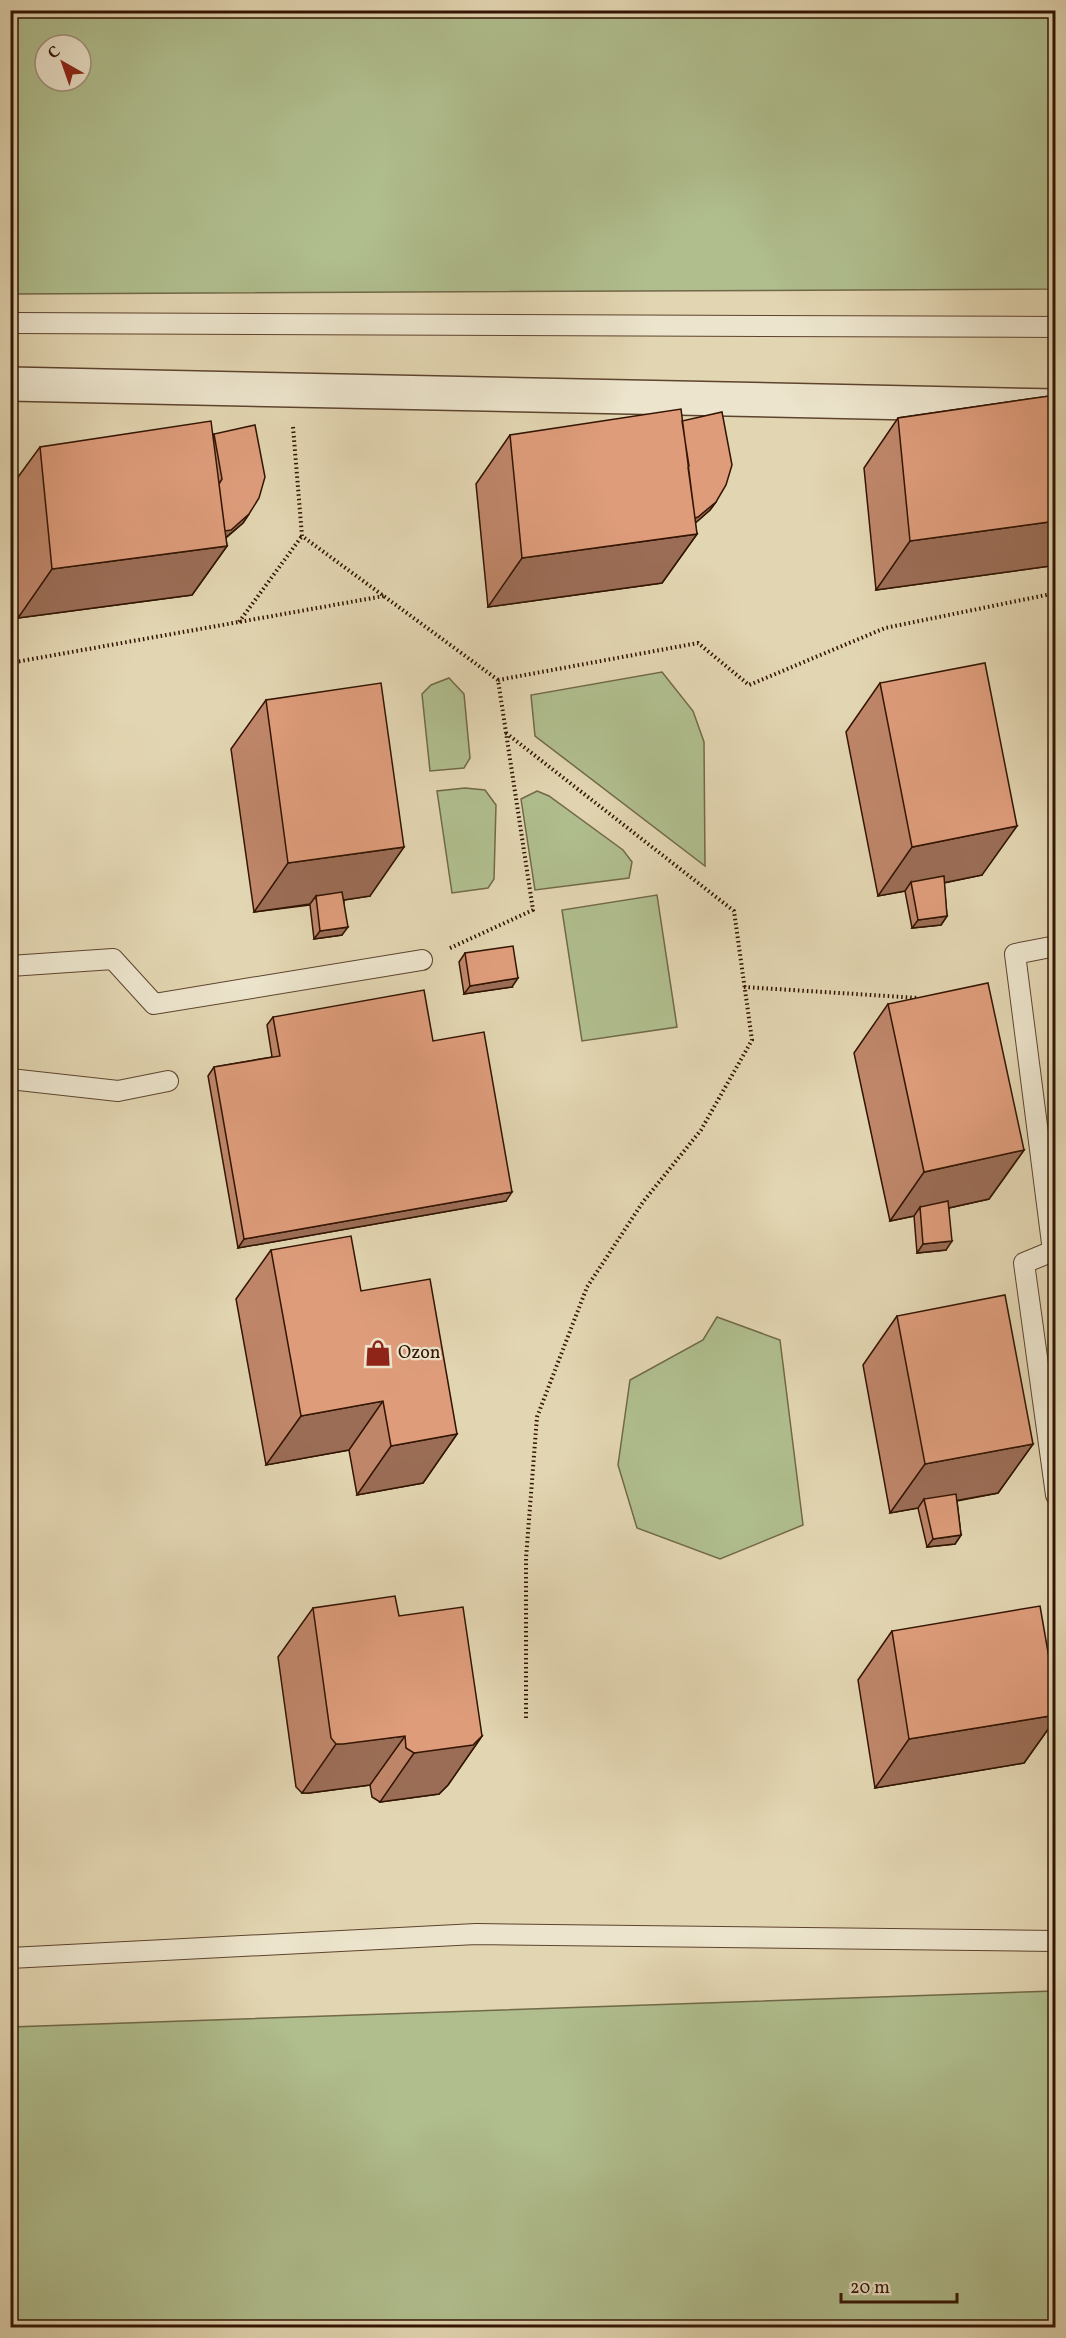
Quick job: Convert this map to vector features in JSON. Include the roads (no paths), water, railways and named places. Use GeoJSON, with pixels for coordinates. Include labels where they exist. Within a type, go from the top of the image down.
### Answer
{"type":"FeatureCollection","features":[{"type":"Feature","properties":{"kind":"street"},"geometry":{"type":"LineString","coordinates":[[10,384],[1056,406]]}},
{"type":"Feature","properties":{"kind":"lane"},"geometry":{"type":"LineString","coordinates":[[10,323],[1056,327]]}},
{"type":"Feature","properties":{"kind":"lane"},"geometry":{"type":"LineString","coordinates":[[1056,946],[1015,954],[1053,1251],[1024,1263],[1056,1495]]}},
{"type":"Feature","properties":{"kind":"lane"},"geometry":{"type":"LineString","coordinates":[[10,966],[112,959],[154,1004],[422,960]]}},
{"type":"Feature","properties":{"kind":"lane"},"geometry":{"type":"LineString","coordinates":[[10,1079],[118,1091],[168,1082]]}},
{"type":"Feature","properties":{"kind":"lane"},"geometry":{"type":"LineString","coordinates":[[10,1958],[476,1934],[1056,1941]]}},
{"type":"Feature","properties":{"kind":"place","name":"Ozon"},"geometry":{"type":"Point","coordinates":[378,1353]}}]}
